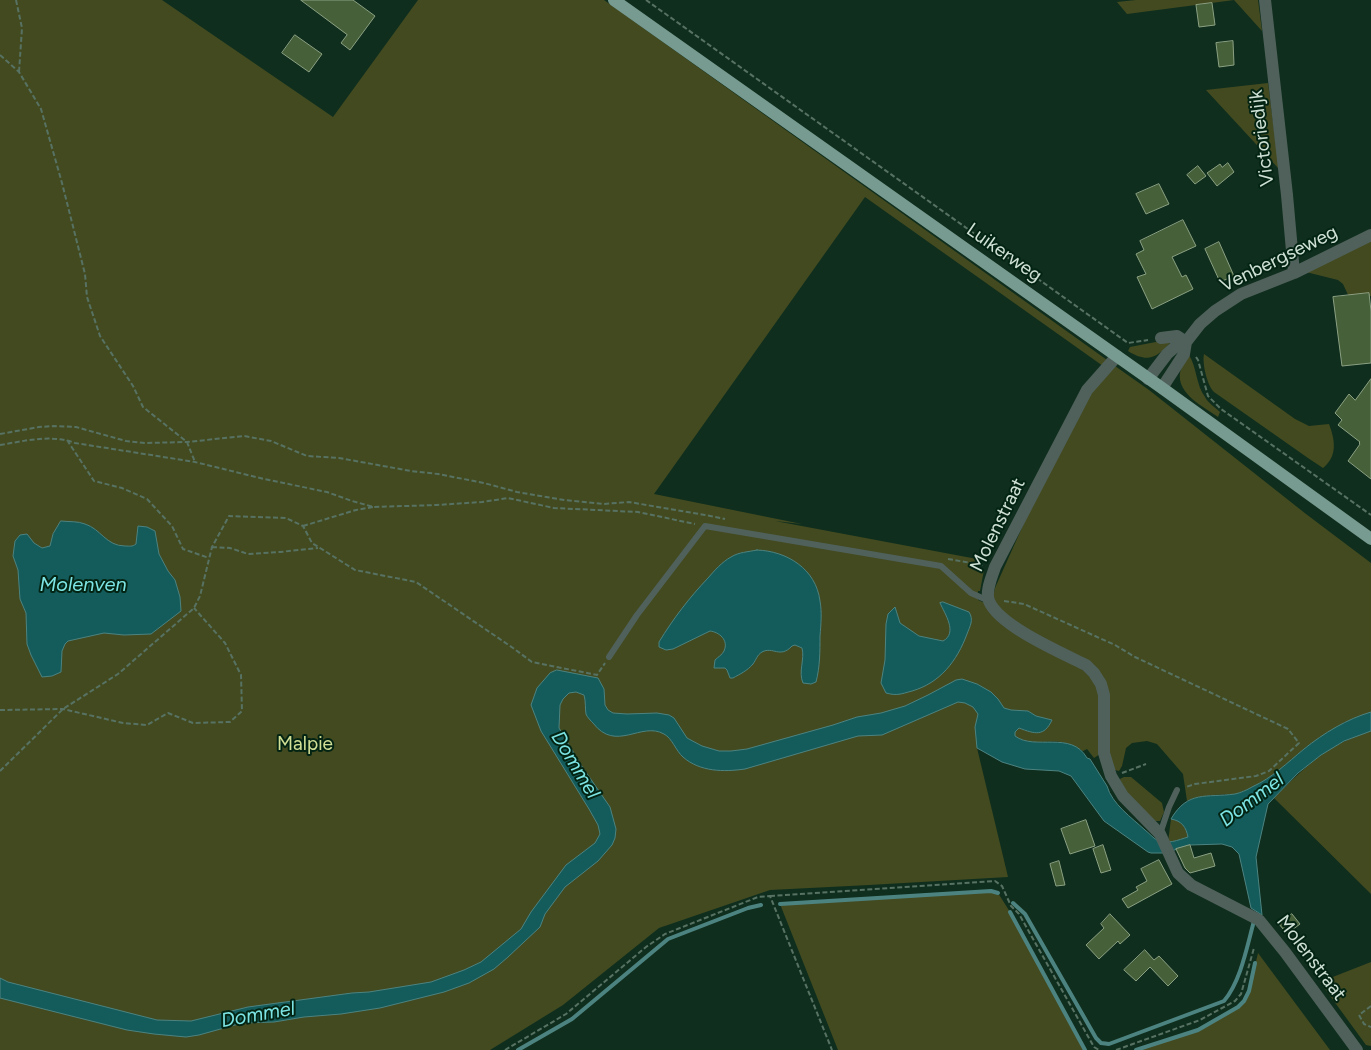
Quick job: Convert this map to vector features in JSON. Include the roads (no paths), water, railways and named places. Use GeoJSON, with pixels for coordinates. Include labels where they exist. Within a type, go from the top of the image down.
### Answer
{"type":"FeatureCollection","features":[{"type":"Feature","properties":{"kind":"main road","name":"Luikerweg"},"geometry":{"type":"LineString","coordinates":[[614,0],[1162,388],[1371,539]]}},
{"type":"Feature","properties":{"kind":"street","name":"Victoriedijk"},"geometry":{"type":"LineString","coordinates":[[1265,0],[1294,272]]}},
{"type":"Feature","properties":{"kind":"street","name":"Venbergseweg"},"geometry":{"type":"LineString","coordinates":[[1148,379],[1167,354],[1175,347],[1186,342],[1200,324],[1216,310],[1241,294],[1294,272],[1371,235]]}},
{"type":"Feature","properties":{"kind":"street"},"geometry":{"type":"LineString","coordinates":[[1161,338],[1177,336],[1186,342]]}},
{"type":"Feature","properties":{"kind":"street","name":"Venbergseweg"},"geometry":{"type":"LineString","coordinates":[[1162,388],[1184,354],[1186,342]]}},
{"type":"Feature","properties":{"kind":"street","name":"Molenstraat"},"geometry":{"type":"LineString","coordinates":[[1117,356],[1087,390],[995,568],[988,592],[989,601],[1010,624],[1086,665],[1094,674],[1101,684],[1104,695],[1104,753],[1111,776],[1123,796],[1164,843],[1178,873],[1191,885],[1254,917],[1284,952],[1357,1050]]}},
{"type":"Feature","properties":{"kind":"lane"},"geometry":{"type":"LineString","coordinates":[[609,657],[705,526],[941,566],[971,593],[989,601]]}},
{"type":"Feature","properties":{"kind":"lane"},"geometry":{"type":"LineString","coordinates":[[1164,843],[1169,807],[1177,790]]}},
{"type":"Feature","properties":{"kind":"water","name":"Molenven"},"geometry":{"type":"Polygon","coordinates":[[[61,521],[91,526],[113,543],[125,546],[136,544],[138,526],[147,527],[155,531],[159,554],[175,580],[180,597],[181,611],[151,634],[124,635],[104,633],[68,641],[62,651],[61,672],[52,676],[42,677],[27,644],[26,613],[20,599],[18,570],[13,556],[15,541],[20,535],[27,534],[34,543],[42,548],[50,546],[53,534],[61,521]]]}},
{"type":"Feature","properties":{"kind":"water"},"geometry":{"type":"Polygon","coordinates":[[[757,550],[768,551],[789,558],[806,571],[813,580],[821,605],[820,659],[816,682],[811,684],[803,683],[801,674],[802,648],[795,645],[784,652],[770,650],[762,652],[751,666],[733,678],[730,678],[725,668],[714,668],[715,660],[722,654],[725,647],[724,640],[717,633],[710,631],[673,649],[666,650],[659,647],[659,642],[676,617],[694,593],[719,566],[734,555],[757,550]]]}},
{"type":"Feature","properties":{"kind":"water"},"geometry":{"type":"Polygon","coordinates":[[[943,602],[969,612],[971,620],[963,644],[953,662],[931,683],[902,694],[886,693],[881,683],[885,660],[888,614],[895,607],[900,623],[919,636],[943,641],[950,633],[950,628],[940,603],[943,602]]]}},
{"type":"Feature","properties":{"kind":"water","name":"Dommel"},"geometry":{"type":"Polygon","coordinates":[[[557,670],[598,678],[604,689],[605,705],[613,713],[657,713],[669,715],[674,718],[687,738],[702,746],[719,751],[747,749],[857,717],[905,706],[956,680],[962,679],[977,684],[991,692],[1004,708],[1028,711],[1036,716],[1052,720],[1042,732],[1034,733],[1019,728],[1015,732],[1015,736],[1032,742],[1072,745],[1080,750],[1090,759],[1118,805],[1154,838],[1165,842],[1188,837],[1183,825],[1171,819],[1184,803],[1191,799],[1235,794],[1248,789],[1273,775],[1328,732],[1353,718],[1371,712],[1371,731],[1344,741],[1321,755],[1298,773],[1268,804],[1256,857],[1262,915],[1251,908],[1239,854],[1232,847],[1222,844],[1190,845],[1165,853],[1148,852],[1104,821],[1071,776],[1059,771],[1025,769],[1002,762],[977,748],[975,727],[978,714],[973,707],[965,703],[958,702],[882,735],[858,736],[745,769],[729,771],[712,770],[697,766],[683,757],[667,736],[655,731],[620,736],[611,736],[602,732],[587,715],[584,695],[576,692],[569,693],[560,705],[559,728],[581,765],[610,807],[616,829],[615,838],[612,845],[598,861],[565,887],[545,914],[540,927],[494,969],[469,983],[444,992],[380,1008],[274,1022],[242,1023],[186,1037],[127,1030],[0,998],[0,978],[8,982],[157,1020],[191,1021],[248,1007],[369,992],[431,982],[481,962],[521,929],[531,912],[566,865],[595,843],[600,834],[598,825],[589,809],[541,731],[531,705],[537,688],[550,673],[557,670]]]}},
{"type":"Feature","properties":{"kind":"waterway"},"geometry":{"type":"LineString","coordinates":[[780,904],[991,891],[998,893]]}},
{"type":"Feature","properties":{"kind":"waterway"},"geometry":{"type":"LineString","coordinates":[[1013,903],[1025,914],[1096,1038],[1101,1043],[1109,1044],[1224,1001],[1235,984],[1254,921]]}},
{"type":"Feature","properties":{"kind":"waterway"},"geometry":{"type":"LineString","coordinates":[[518,1050],[572,1019],[668,939],[748,908],[761,905]]}},
{"type":"Feature","properties":{"kind":"waterway"},"geometry":{"type":"LineString","coordinates":[[1010,912],[1085,1050]]}},
{"type":"Feature","properties":{"kind":"waterway"},"geometry":{"type":"LineString","coordinates":[[1136,1050],[1198,1030],[1238,1007],[1244,1001],[1249,991],[1255,963]]}},
{"type":"Feature","properties":{"kind":"park label","name":"Malpie"},"geometry":{"type":"Point","coordinates":[305,744]}}]}
